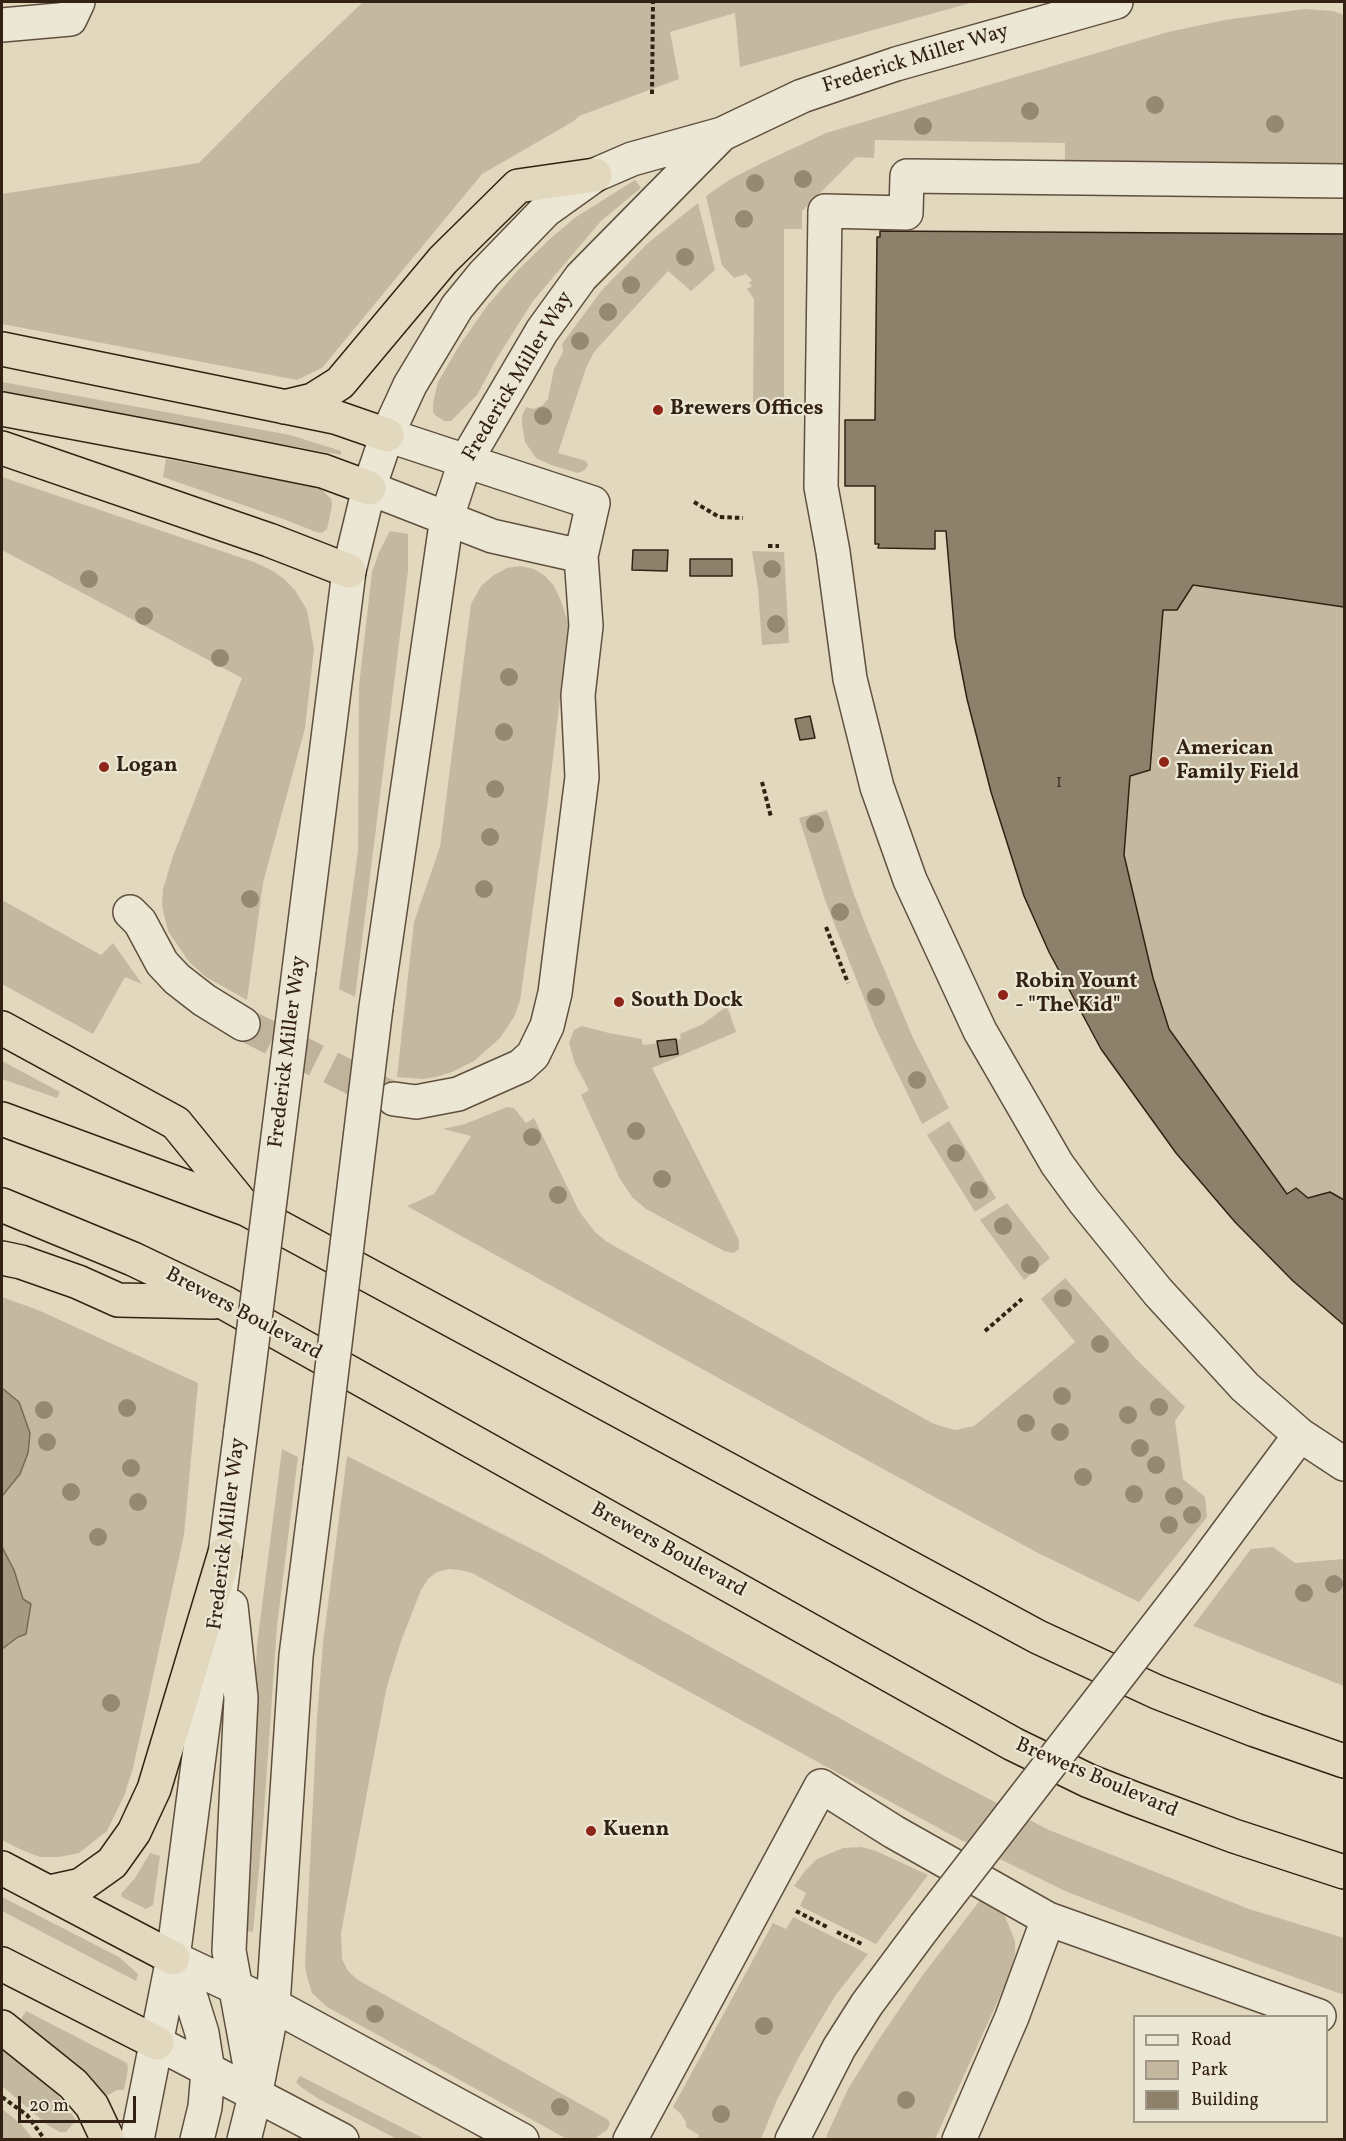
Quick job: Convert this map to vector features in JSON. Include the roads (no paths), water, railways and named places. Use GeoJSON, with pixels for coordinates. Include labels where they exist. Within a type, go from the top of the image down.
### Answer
{"type":"FeatureCollection","features":[{"type":"Feature","properties":{"kind":"highway"},"geometry":{"type":"LineString","coordinates":[[284,407],[313,400],[339,383],[443,260],[518,186],[595,175]]}},
{"type":"Feature","properties":{"kind":"highway"},"geometry":{"type":"LineString","coordinates":[[2,349],[335,417],[387,435]]}},
{"type":"Feature","properties":{"kind":"highway"},"geometry":{"type":"LineString","coordinates":[[2,410],[323,471],[369,488]]}},
{"type":"Feature","properties":{"kind":"highway"},"geometry":{"type":"LineString","coordinates":[[2,448],[270,540],[349,571]]}},
{"type":"Feature","properties":{"kind":"highway"},"geometry":{"type":"LineString","coordinates":[[2,1028],[176,1124],[246,1209]]}},
{"type":"Feature","properties":{"kind":"highway"},"geometry":{"type":"LineString","coordinates":[[2,1119],[246,1209],[1038,1636],[1157,1692],[1344,1761]]}},
{"type":"Feature","properties":{"kind":"highway","name":"Brewers Boulevard"},"geometry":{"type":"LineString","coordinates":[[2,1205],[133,1259],[225,1303],[1013,1744],[1135,1799],[1234,1836],[1344,1872]]}},
{"type":"Feature","properties":{"kind":"highway"},"geometry":{"type":"LineString","coordinates":[[2,1258],[21,1262],[78,1282],[118,1300],[225,1303]]}},
{"type":"Feature","properties":{"kind":"highway"},"geometry":{"type":"LineString","coordinates":[[49,1892],[81,1885],[112,1863],[134,1832],[154,1789],[225,1553]]}},
{"type":"Feature","properties":{"kind":"highway"},"geometry":{"type":"LineString","coordinates":[[2,1868],[173,1958]]}},
{"type":"Feature","properties":{"kind":"highway"},"geometry":{"type":"LineString","coordinates":[[2,1964],[156,2043]]}},
{"type":"Feature","properties":{"kind":"highway"},"geometry":{"type":"LineString","coordinates":[[2,2027],[73,2084],[92,2106],[108,2139]]}},
{"type":"Feature","properties":{"kind":"street"},"geometry":{"type":"LineString","coordinates":[[2,26],[70,19],[78,2]]}},
{"type":"Feature","properties":{"kind":"street","name":"Frederick Miller Way"},"geometry":{"type":"LineString","coordinates":[[137,2139],[173,1958],[349,571],[369,488],[387,435],[410,385],[457,307],[484,274],[546,210],[595,175],[632,159],[722,134],[802,96],[896,64],[1116,2]]}},
{"type":"Feature","properties":{"kind":"street","name":"Frederick Miller Way"},"geometry":{"type":"LineString","coordinates":[[244,2139],[273,2005],[296,1656],[376,1007],[447,517],[465,462],[542,331],[581,277],[722,134]]}},
{"type":"Feature","properties":{"kind":"street"},"geometry":{"type":"LineString","coordinates":[[1344,181],[907,176],[906,213],[825,211],[821,487],[833,552],[850,679],[877,787],[910,880],[980,1031],[1057,1164],[1158,1292],[1245,1387],[1300,1436],[1344,1464]]}},
{"type":"Feature","properties":{"kind":"street"},"geometry":{"type":"LineString","coordinates":[[387,435],[593,503],[581,556],[586,626],[578,695],[582,777],[555,993],[547,1026],[532,1055],[521,1066],[458,1094],[416,1101],[394,1099]]}},
{"type":"Feature","properties":{"kind":"street"},"geometry":{"type":"LineString","coordinates":[[369,488],[492,536],[581,556]]}},
{"type":"Feature","properties":{"kind":"street"},"geometry":{"type":"LineString","coordinates":[[130,912],[140,922],[162,963],[177,979],[204,1000],[243,1024]]}},
{"type":"Feature","properties":{"kind":"street"},"geometry":{"type":"LineString","coordinates":[[792,2139],[839,2048],[867,2004],[1300,1436]]}},
{"type":"Feature","properties":{"kind":"street"},"geometry":{"type":"LineString","coordinates":[[225,1553],[241,1698],[230,1951],[255,2096]]}},
{"type":"Feature","properties":{"kind":"street"},"geometry":{"type":"LineString","coordinates":[[630,2139],[821,1786],[894,1832],[1048,1919],[1316,2015]]}},
{"type":"Feature","properties":{"kind":"street"},"geometry":{"type":"LineString","coordinates":[[959,2139],[1012,2017],[1048,1919]]}},
{"type":"Feature","properties":{"kind":"street"},"geometry":{"type":"LineString","coordinates":[[173,1958],[273,2005],[522,2139]]}},
{"type":"Feature","properties":{"kind":"street"},"geometry":{"type":"LineString","coordinates":[[173,1958],[192,2001],[202,2033],[208,2071],[205,2107],[197,2139]]}},
{"type":"Feature","properties":{"kind":"street"},"geometry":{"type":"LineString","coordinates":[[1328,2020],[1344,2025]]}},
{"type":"Feature","properties":{"kind":"street"},"geometry":{"type":"LineString","coordinates":[[156,2043],[342,2139]]}},
{"type":"Feature","properties":{"kind":"tunnel"},"geometry":{"type":"LineString","coordinates":[[243,1024],[390,1097]]}},
{"type":"Feature","properties":{"kind":"place","name":"Brewers Offices"},"geometry":{"type":"Point","coordinates":[658,410]}},
{"type":"Feature","properties":{"kind":"place","name":"American Family Field"},"geometry":{"type":"Point","coordinates":[1164,762]}},
{"type":"Feature","properties":{"kind":"place","name":"Logan"},"geometry":{"type":"Point","coordinates":[104,767]}},
{"type":"Feature","properties":{"kind":"place","name":"Robin Yount - \"The Kid\""},"geometry":{"type":"Point","coordinates":[1003,995]}},
{"type":"Feature","properties":{"kind":"place","name":"South Dock"},"geometry":{"type":"Point","coordinates":[619,1002]}},
{"type":"Feature","properties":{"kind":"place","name":"Kuenn"},"geometry":{"type":"Point","coordinates":[591,1831]}}]}
